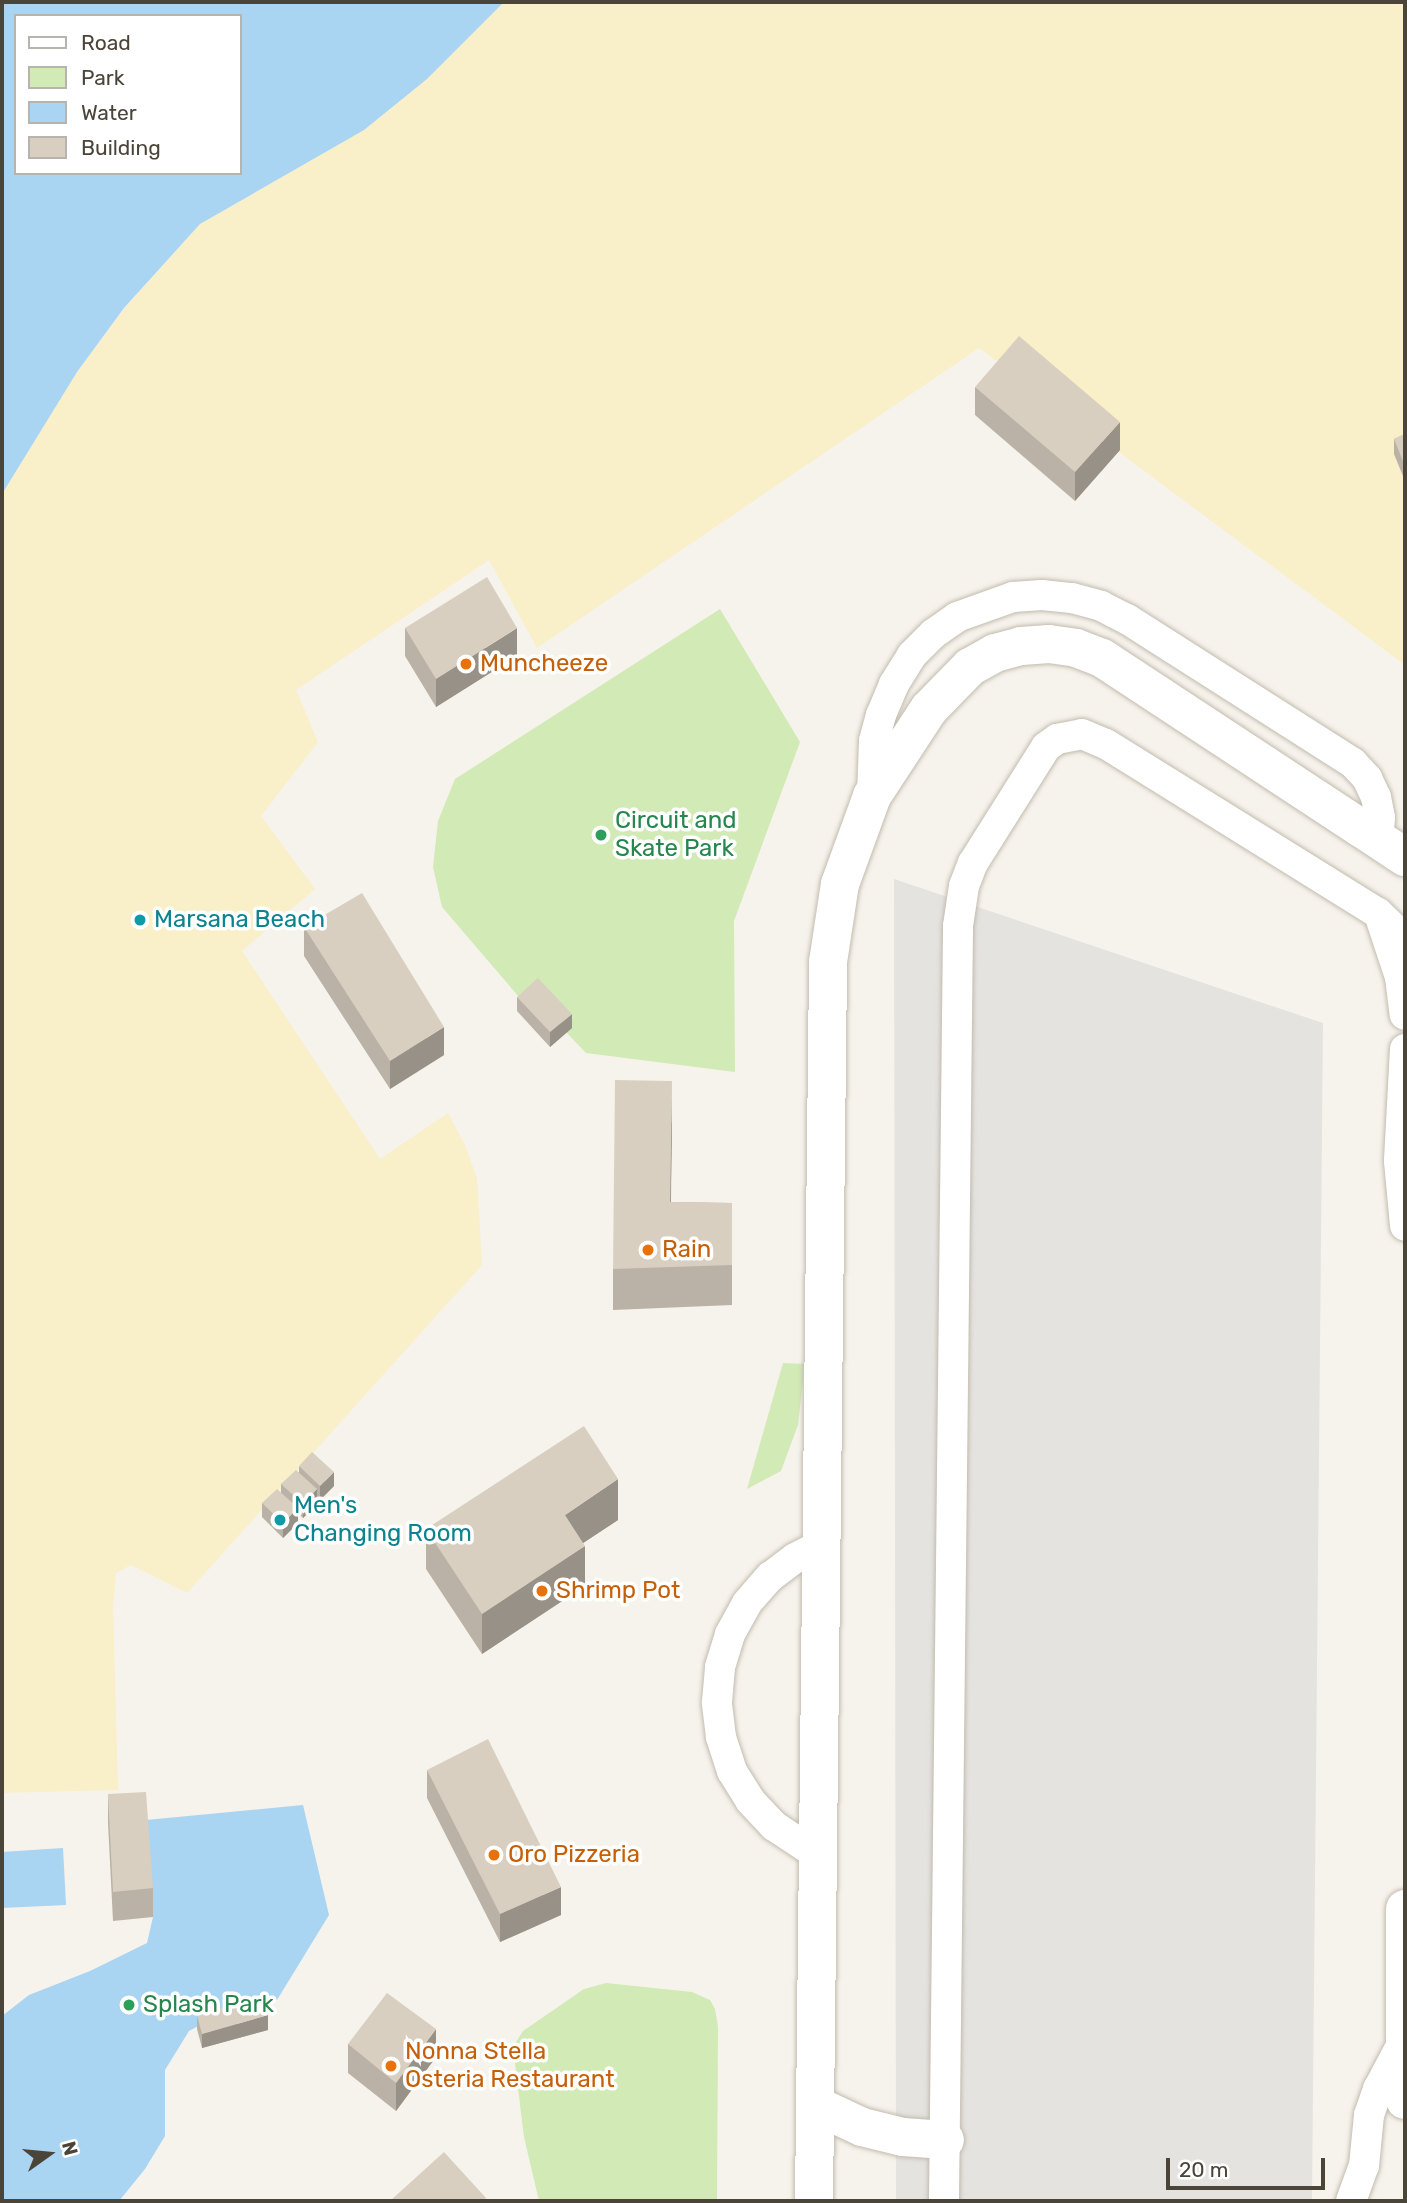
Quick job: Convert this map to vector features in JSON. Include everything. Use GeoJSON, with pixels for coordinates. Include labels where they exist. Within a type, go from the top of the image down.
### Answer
{"type":"FeatureCollection","features":[{"type":"Feature","properties":{"kind":"street"},"geometry":{"type":"LineString","coordinates":[[814,2201],[828,962],[840,884],[872,796],[929,709],[960,676],[995,653],[1021,646],[1049,644],[1076,648],[1102,658],[1391,848]]}},
{"type":"Feature","properties":{"kind":"street"},"geometry":{"type":"LineString","coordinates":[[1405,1909],[1405,2100]]}},
{"type":"Feature","properties":{"kind":"street"},"geometry":{"type":"LineString","coordinates":[[815,2105],[862,2127],[903,2137],[945,2140]]}},
{"type":"Feature","properties":{"kind":"lane"},"geometry":{"type":"LineString","coordinates":[[872,796],[874,741],[881,715],[894,684],[912,655],[933,634],[966,613],[1013,597],[1042,595],[1082,600],[1127,619],[1353,763],[1367,778],[1376,797],[1391,848]]}},
{"type":"Feature","properties":{"kind":"lane"},"geometry":{"type":"LineString","coordinates":[[944,2201],[951,1349],[958,926],[964,886],[983,842],[1038,757],[1057,739],[1082,734],[1106,744],[1378,913],[1405,939]]}},
{"type":"Feature","properties":{"kind":"lane"},"geometry":{"type":"LineString","coordinates":[[1378,913],[1400,977],[1405,1016]]}},
{"type":"Feature","properties":{"kind":"lane"},"geometry":{"type":"LineString","coordinates":[[1405,1049],[1399,1150],[1405,1226]]}},
{"type":"Feature","properties":{"kind":"lane"},"geometry":{"type":"LineString","coordinates":[[818,1855],[774,1826],[750,1800],[732,1771],[721,1737],[717,1702],[720,1667],[730,1634],[747,1603],[771,1577],[794,1558],[822,1544]]}},
{"type":"Feature","properties":{"kind":"lane"},"geometry":{"type":"LineString","coordinates":[[1351,2201],[1364,2166],[1369,2115],[1378,2089],[1404,2042]]}},
{"type":"Feature","properties":{"kind":"green space","name":"Circuit and Skate Park"},"geometry":{"type":"Polygon","coordinates":[[[720,609],[800,742],[734,921],[735,1072],[586,1053],[566,1032],[525,1004],[442,907],[433,867],[438,821],[455,779],[720,609]]]}},
{"type":"Feature","properties":{"kind":"green space"},"geometry":{"type":"Polygon","coordinates":[[[783,1363],[805,1364],[798,1425],[781,1471],[747,1489],[783,1363]]]}},
{"type":"Feature","properties":{"kind":"green space"},"geometry":{"type":"Polygon","coordinates":[[[606,1983],[692,1992],[710,2000],[715,2009],[718,2027],[717,2201],[539,2201],[524,2137],[513,2047],[523,2031],[584,1989],[606,1983]]]}},
{"type":"Feature","properties":{"kind":"sand","name":"Marsana Beach"},"geometry":{"type":"Polygon","coordinates":[[[504,2],[1405,2],[1405,665],[979,348],[537,648],[489,560],[296,690],[318,742],[261,816],[315,889],[242,951],[380,1159],[448,1113],[464,1143],[477,1178],[482,1265],[187,1593],[131,1565],[116,1573],[113,1607],[118,1790],[2,1793],[2,494],[77,372],[124,309],[200,224],[364,130],[427,79],[504,2]]]}},
{"type":"Feature","properties":{"kind":"shaded area"},"geometry":{"type":"Polygon","coordinates":[[[894,879],[1323,1023],[1312,2201],[896,2201],[894,879]]]}},
{"type":"Feature","properties":{"kind":"water"},"geometry":{"type":"Polygon","coordinates":[[[2,2],[504,2],[427,79],[364,130],[200,224],[124,308],[77,372],[2,494],[2,2]]]}},
{"type":"Feature","properties":{"kind":"water","name":"Splash Park"},"geometry":{"type":"Polygon","coordinates":[[[303,1805],[329,1915],[277,2000],[228,2010],[189,2031],[165,2070],[165,2136],[145,2169],[119,2201],[2,2201],[2,2016],[29,1995],[90,1971],[147,1943],[153,1917],[146,1820],[303,1805]]]}},
{"type":"Feature","properties":{"kind":"water"},"geometry":{"type":"Polygon","coordinates":[[[63,1848],[66,1905],[2,1908],[2,1852],[63,1848]]]}},
{"type":"Feature","properties":{"kind":"building"},"geometry":{"type":"Polygon","coordinates":[[[1019,336],[1120,422],[1075,472],[975,387],[1019,336]]]}},
{"type":"Feature","properties":{"kind":"building"},"geometry":{"type":"Polygon","coordinates":[[[1405,434],[1405,466],[1394,439],[1405,434]]]}},
{"type":"Feature","properties":{"kind":"building"},"geometry":{"type":"Polygon","coordinates":[[[487,577],[517,628],[436,679],[405,628],[487,577]]]}},
{"type":"Feature","properties":{"kind":"building"},"geometry":{"type":"Polygon","coordinates":[[[362,893],[444,1027],[390,1061],[304,927],[362,893]]]}},
{"type":"Feature","properties":{"kind":"building"},"geometry":{"type":"Polygon","coordinates":[[[538,978],[572,1014],[550,1032],[517,997],[538,978]]]}},
{"type":"Feature","properties":{"kind":"building"},"geometry":{"type":"Polygon","coordinates":[[[615,1080],[672,1081],[670,1202],[732,1203],[732,1265],[613,1269],[615,1080]]]}},
{"type":"Feature","properties":{"kind":"building"},"geometry":{"type":"Polygon","coordinates":[[[584,1426],[618,1479],[565,1515],[585,1546],[482,1614],[426,1529],[584,1426]]]}},
{"type":"Feature","properties":{"kind":"building"},"geometry":{"type":"Polygon","coordinates":[[[312,1452],[334,1472],[320,1486],[299,1466],[312,1452]]]}},
{"type":"Feature","properties":{"kind":"building"},"geometry":{"type":"Polygon","coordinates":[[[296,1470],[317,1489],[303,1504],[281,1484],[296,1470]]]}},
{"type":"Feature","properties":{"kind":"building"},"geometry":{"type":"Polygon","coordinates":[[[277,1489],[298,1508],[283,1523],[262,1503],[277,1489]]]}},
{"type":"Feature","properties":{"kind":"building"},"geometry":{"type":"Polygon","coordinates":[[[488,1739],[561,1887],[500,1914],[427,1770],[488,1739]]]}},
{"type":"Feature","properties":{"kind":"building"},"geometry":{"type":"Polygon","coordinates":[[[146,1792],[153,1888],[113,1892],[108,1794],[146,1792]]]}},
{"type":"Feature","properties":{"kind":"building"},"geometry":{"type":"Polygon","coordinates":[[[387,1993],[436,2029],[396,2083],[348,2044],[387,1993]]]}},
{"type":"Feature","properties":{"kind":"building"},"geometry":{"type":"Polygon","coordinates":[[[264,1996],[268,2015],[202,2034],[197,2015],[264,1996]]]}},
{"type":"Feature","properties":{"kind":"building"},"geometry":{"type":"Polygon","coordinates":[[[444,2152],[486,2198],[483,2201],[390,2201],[444,2152]]]}},
{"type":"Feature","properties":{"kind":"place","name":"Muncheeze"},"geometry":{"type":"Point","coordinates":[466,664]}},
{"type":"Feature","properties":{"kind":"place","name":"Circuit and Skate Park"},"geometry":{"type":"Point","coordinates":[601,835]}},
{"type":"Feature","properties":{"kind":"place","name":"Marsana Beach"},"geometry":{"type":"Point","coordinates":[140,920]}},
{"type":"Feature","properties":{"kind":"place","name":"Rain"},"geometry":{"type":"Point","coordinates":[648,1250]}},
{"type":"Feature","properties":{"kind":"place","name":"Men's Changing Room"},"geometry":{"type":"Point","coordinates":[280,1520]}},
{"type":"Feature","properties":{"kind":"place","name":"Shrimp Pot"},"geometry":{"type":"Point","coordinates":[542,1591]}},
{"type":"Feature","properties":{"kind":"place","name":"Oro Pizzeria"},"geometry":{"type":"Point","coordinates":[494,1855]}},
{"type":"Feature","properties":{"kind":"place","name":"Splash Park"},"geometry":{"type":"Point","coordinates":[129,2005]}},
{"type":"Feature","properties":{"kind":"place","name":"Nonna Stella Osteria Restaurant"},"geometry":{"type":"Point","coordinates":[391,2066]}}]}
